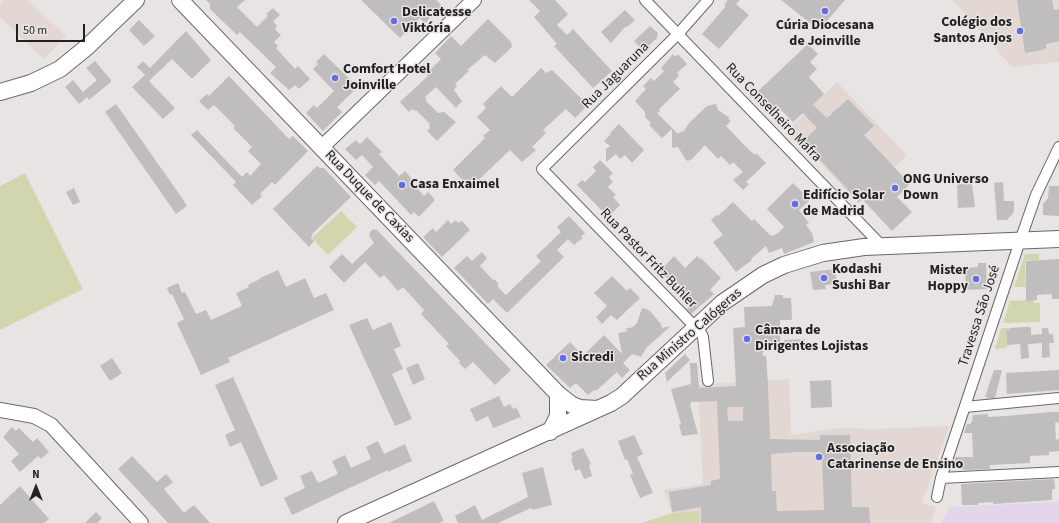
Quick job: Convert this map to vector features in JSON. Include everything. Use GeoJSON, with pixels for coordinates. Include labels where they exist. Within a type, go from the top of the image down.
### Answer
{"type":"FeatureCollection","features":[{"type":"Feature","properties":{"kind":"main road"},"geometry":{"type":"LineString","coordinates":[[0,92],[31,83],[60,69],[87,47],[136,0]]}},
{"type":"Feature","properties":{"kind":"main road","name":"Rua Duque de Caxias"},"geometry":{"type":"LineString","coordinates":[[180,0],[558,394],[572,405],[580,408],[598,409]]}},
{"type":"Feature","properties":{"kind":"main road"},"geometry":{"type":"LineString","coordinates":[[322,148],[474,0]]}},
{"type":"Feature","properties":{"kind":"main road","name":"Rua Ministro Calógeras"},"geometry":{"type":"LineString","coordinates":[[346,523],[368,519],[598,409],[622,396],[695,327],[742,288],[784,265],[823,253],[881,245],[1059,239]]}},
{"type":"Feature","properties":{"kind":"main road"},"geometry":{"type":"LineString","coordinates":[[550,432],[558,416],[558,394]]}},
{"type":"Feature","properties":{"kind":"main road"},"geometry":{"type":"LineString","coordinates":[[0,410],[34,416],[51,425],[141,523]]}},
{"type":"Feature","properties":{"kind":"street","name":"Rua Conselheiro Mafra"},"geometry":{"type":"LineString","coordinates":[[645,0],[881,245]]}},
{"type":"Feature","properties":{"kind":"street","name":"Rua Jaguaruna"},"geometry":{"type":"LineString","coordinates":[[542,169],[678,34],[708,0]]}},
{"type":"Feature","properties":{"kind":"street","name":"Travessa São José"},"geometry":{"type":"LineString","coordinates":[[937,497],[965,407],[1038,189],[1059,147]]}},
{"type":"Feature","properties":{"kind":"street","name":"Rua Pastor Fritz Buhler"},"geometry":{"type":"LineString","coordinates":[[542,169],[703,337],[708,381]]}},
{"type":"Feature","properties":{"kind":"street"},"geometry":{"type":"LineString","coordinates":[[965,407],[1059,398]]}},
{"type":"Feature","properties":{"kind":"street"},"geometry":{"type":"LineString","coordinates":[[942,478],[1059,472]]}},
{"type":"Feature","properties":{"kind":"shaded area"},"geometry":{"type":"Polygon","coordinates":[[[4,0],[27,0],[66,36],[44,59],[0,17],[0,4],[4,0]]]}},
{"type":"Feature","properties":{"kind":"shaded area","name":"Colégio dos Santos Anjos"},"geometry":{"type":"Polygon","coordinates":[[[953,0],[1059,0],[1059,62],[1012,67],[953,0]]]}},
{"type":"Feature","properties":{"kind":"shaded area"},"geometry":{"type":"Polygon","coordinates":[[[837,82],[907,155],[859,204],[789,129],[837,82]]]}},
{"type":"Feature","properties":{"kind":"shaded area","name":"Associação Catarinense de Ensino"},"geometry":{"type":"Polygon","coordinates":[[[789,379],[791,435],[840,428],[874,429],[949,426],[922,503],[936,507],[931,523],[699,523],[699,511],[672,513],[664,490],[703,484],[698,385],[789,379]]]}},
{"type":"Feature","properties":{"kind":"shaded area"},"geometry":{"type":"Polygon","coordinates":[[[1059,502],[1059,523],[941,523],[950,507],[1059,502]]]}},
{"type":"Feature","properties":{"kind":"green space"},"geometry":{"type":"Polygon","coordinates":[[[25,173],[83,289],[0,330],[0,186],[25,173]]]}},
{"type":"Feature","properties":{"kind":"green space"},"geometry":{"type":"Polygon","coordinates":[[[341,211],[357,227],[328,255],[312,238],[341,211]]]}},
{"type":"Feature","properties":{"kind":"green space"},"geometry":{"type":"Polygon","coordinates":[[[1025,254],[1039,254],[1039,260],[1025,260],[1026,287],[1014,287],[1025,254]]]}},
{"type":"Feature","properties":{"kind":"green space"},"geometry":{"type":"Polygon","coordinates":[[[1034,300],[1034,303],[1040,303],[1040,322],[1003,323],[1010,301],[1034,300]]]}},
{"type":"Feature","properties":{"kind":"green space"},"geometry":{"type":"Polygon","coordinates":[[[1001,328],[1010,328],[1010,331],[1006,331],[1007,348],[995,349],[1001,328]]]}},
{"type":"Feature","properties":{"kind":"green space"},"geometry":{"type":"Polygon","coordinates":[[[699,511],[699,523],[642,523],[672,513],[699,511]]]}},
{"type":"Feature","properties":{"kind":"building"},"geometry":{"type":"Polygon","coordinates":[[[206,0],[245,0],[237,7],[257,27],[268,16],[266,14],[273,8],[280,15],[273,21],[277,26],[275,29],[281,35],[274,42],[278,46],[276,48],[295,69],[298,66],[310,79],[299,89],[295,85],[289,90],[270,73],[276,67],[240,32],[237,35],[210,9],[210,4],[206,0]]]}},
{"type":"Feature","properties":{"kind":"building"},"geometry":{"type":"Polygon","coordinates":[[[361,0],[436,0],[442,6],[425,23],[420,18],[400,38],[361,0]]]}},
{"type":"Feature","properties":{"kind":"building"},"geometry":{"type":"Polygon","coordinates":[[[529,0],[555,0],[568,14],[557,25],[567,35],[573,29],[612,71],[593,88],[554,46],[557,44],[534,17],[540,11],[529,0]]]}},
{"type":"Feature","properties":{"kind":"building"},"geometry":{"type":"Polygon","coordinates":[[[728,0],[740,0],[736,4],[749,15],[719,49],[702,34],[726,6],[724,5],[728,0]]]}},
{"type":"Feature","properties":{"kind":"building"},"geometry":{"type":"Polygon","coordinates":[[[781,0],[845,0],[819,30],[781,0]]]}},
{"type":"Feature","properties":{"kind":"building"},"geometry":{"type":"Polygon","coordinates":[[[1017,0],[1052,0],[1054,10],[1059,9],[1059,41],[1046,44],[1046,49],[1025,53],[1017,0]]]}},
{"type":"Feature","properties":{"kind":"building"},"geometry":{"type":"Polygon","coordinates":[[[625,10],[635,20],[627,27],[626,26],[611,43],[601,32],[625,10]]]}},
{"type":"Feature","properties":{"kind":"building"},"geometry":{"type":"Polygon","coordinates":[[[488,19],[511,42],[512,47],[495,63],[485,55],[467,70],[469,71],[455,84],[457,86],[454,90],[462,101],[456,108],[436,87],[425,97],[427,99],[425,100],[438,113],[444,112],[456,122],[437,141],[427,131],[430,128],[430,124],[416,110],[415,111],[412,109],[409,112],[400,102],[428,76],[426,74],[441,59],[435,53],[451,36],[461,46],[488,19]]]}},
{"type":"Feature","properties":{"kind":"building"},"geometry":{"type":"Polygon","coordinates":[[[139,20],[155,36],[144,46],[129,30],[139,20]]]}},
{"type":"Feature","properties":{"kind":"building"},"geometry":{"type":"Polygon","coordinates":[[[650,26],[658,33],[657,38],[643,51],[634,41],[650,26]]]}},
{"type":"Feature","properties":{"kind":"building"},"geometry":{"type":"Polygon","coordinates":[[[186,31],[211,60],[192,79],[172,59],[149,81],[175,108],[163,119],[132,87],[145,75],[137,67],[143,61],[150,68],[186,31]]]}},
{"type":"Feature","properties":{"kind":"building"},"geometry":{"type":"Polygon","coordinates":[[[808,44],[818,54],[810,62],[817,69],[809,77],[824,94],[813,105],[827,118],[848,99],[874,126],[864,135],[910,184],[897,197],[912,212],[892,231],[862,199],[859,202],[803,141],[817,128],[803,113],[793,122],[776,105],[771,110],[755,94],[808,44]]]}},
{"type":"Feature","properties":{"kind":"building"},"geometry":{"type":"Polygon","coordinates":[[[324,54],[358,87],[337,107],[342,112],[323,131],[306,113],[314,105],[317,108],[334,91],[313,69],[318,64],[316,62],[324,54]]]}},
{"type":"Feature","properties":{"kind":"building"},"geometry":{"type":"Polygon","coordinates":[[[673,54],[674,56],[679,55],[687,64],[677,73],[679,76],[673,82],[680,89],[659,109],[660,111],[657,113],[678,134],[682,131],[683,132],[690,122],[707,106],[716,104],[718,110],[730,118],[728,119],[731,121],[726,126],[751,152],[755,155],[756,153],[766,163],[746,182],[749,184],[743,190],[733,180],[743,172],[733,162],[730,165],[721,156],[718,159],[705,145],[692,159],[688,161],[686,160],[678,147],[672,148],[672,129],[662,138],[649,125],[651,123],[645,117],[645,112],[635,101],[646,89],[643,86],[651,78],[654,81],[664,71],[661,68],[673,54]]]}},
{"type":"Feature","properties":{"kind":"building"},"geometry":{"type":"Polygon","coordinates":[[[95,61],[111,80],[111,82],[89,100],[87,97],[79,104],[65,87],[73,80],[83,92],[97,80],[86,68],[95,61]]]}},
{"type":"Feature","properties":{"kind":"building"},"geometry":{"type":"Polygon","coordinates":[[[541,68],[546,73],[552,70],[588,105],[575,118],[566,109],[543,130],[546,133],[532,147],[536,150],[522,162],[510,150],[470,188],[453,170],[485,138],[483,136],[490,130],[477,117],[486,108],[483,104],[501,86],[512,97],[541,68]]]}},
{"type":"Feature","properties":{"kind":"building"},"geometry":{"type":"Polygon","coordinates":[[[229,76],[289,139],[293,136],[308,151],[275,185],[272,182],[260,194],[262,196],[252,205],[233,185],[236,182],[191,135],[197,130],[242,177],[247,172],[250,176],[261,164],[248,151],[252,147],[233,128],[235,126],[214,105],[208,110],[199,101],[207,94],[209,96],[229,76]]]}},
{"type":"Feature","properties":{"kind":"building"},"geometry":{"type":"Polygon","coordinates":[[[116,104],[187,206],[176,214],[105,112],[116,104]]]}},
{"type":"Feature","properties":{"kind":"building"},"geometry":{"type":"Polygon","coordinates":[[[619,124],[644,150],[632,163],[625,155],[620,159],[616,154],[606,162],[606,149],[610,146],[604,141],[619,124]]]}},
{"type":"Feature","properties":{"kind":"building"},"geometry":{"type":"Polygon","coordinates":[[[367,137],[382,152],[379,154],[399,176],[405,171],[412,179],[410,181],[424,196],[428,192],[435,200],[419,217],[414,212],[411,215],[379,181],[375,185],[365,175],[373,167],[362,155],[356,160],[345,149],[356,140],[360,144],[367,137]]]}},
{"type":"Feature","properties":{"kind":"building"},"geometry":{"type":"Polygon","coordinates":[[[600,160],[613,173],[609,177],[613,182],[608,187],[616,195],[613,197],[620,205],[608,217],[577,185],[582,180],[585,182],[596,171],[593,167],[600,160]]]}},
{"type":"Feature","properties":{"kind":"building"},"geometry":{"type":"Polygon","coordinates":[[[317,166],[324,168],[351,197],[313,233],[311,238],[314,241],[309,247],[273,209],[317,166]]]}},
{"type":"Feature","properties":{"kind":"building"},"geometry":{"type":"Polygon","coordinates":[[[1003,182],[1004,201],[1014,201],[1014,212],[1007,220],[997,220],[994,183],[1003,182]]]}},
{"type":"Feature","properties":{"kind":"building"},"geometry":{"type":"Polygon","coordinates":[[[793,183],[810,200],[799,210],[809,223],[806,225],[812,233],[814,242],[784,254],[782,248],[769,253],[766,246],[751,259],[752,260],[736,272],[713,242],[723,235],[711,220],[717,215],[718,216],[733,202],[752,221],[754,219],[771,236],[777,234],[784,227],[767,209],[793,183]]]}},
{"type":"Feature","properties":{"kind":"building"},"geometry":{"type":"Polygon","coordinates":[[[957,184],[972,184],[975,207],[958,208],[957,184]]]}},
{"type":"Feature","properties":{"kind":"building"},"geometry":{"type":"Polygon","coordinates":[[[1049,186],[1059,186],[1059,216],[1043,215],[1043,204],[1048,198],[1049,186]]]}},
{"type":"Feature","properties":{"kind":"building"},"geometry":{"type":"Polygon","coordinates":[[[74,188],[80,202],[73,205],[66,192],[74,188]]]}},
{"type":"Feature","properties":{"kind":"building"},"geometry":{"type":"Polygon","coordinates":[[[569,216],[585,233],[581,237],[583,238],[574,245],[568,239],[557,250],[564,257],[507,313],[493,299],[488,304],[454,268],[467,256],[472,261],[482,252],[487,258],[480,266],[493,280],[494,279],[498,283],[498,287],[506,295],[541,261],[536,256],[561,232],[557,227],[569,216]]]}},
{"type":"Feature","properties":{"kind":"building"},"geometry":{"type":"Polygon","coordinates":[[[448,220],[451,224],[456,220],[458,223],[462,221],[470,230],[442,257],[423,237],[433,228],[436,232],[448,220]]]}},
{"type":"Feature","properties":{"kind":"building"},"geometry":{"type":"Polygon","coordinates":[[[373,229],[377,230],[511,370],[495,385],[473,362],[465,369],[459,363],[460,361],[446,346],[449,344],[421,314],[424,310],[403,287],[398,291],[384,275],[380,278],[365,262],[344,283],[329,267],[342,254],[352,264],[374,243],[369,236],[373,229]]]}},
{"type":"Feature","properties":{"kind":"building"},"geometry":{"type":"Polygon","coordinates":[[[674,256],[685,268],[697,256],[700,259],[701,258],[721,278],[710,290],[714,294],[691,314],[687,309],[692,304],[660,271],[674,256]]]}},
{"type":"Feature","properties":{"kind":"building"},"geometry":{"type":"Polygon","coordinates":[[[1059,259],[1059,299],[1052,299],[1052,294],[1037,295],[1037,300],[1026,301],[1026,261],[1059,259]]]}},
{"type":"Feature","properties":{"kind":"building","name":"Mister Hoppy"},"geometry":{"type":"Polygon","coordinates":[[[978,263],[986,263],[987,289],[966,290],[965,268],[978,267],[978,263]]]}},
{"type":"Feature","properties":{"kind":"building","name":"Kodashi Sushi Bar"},"geometry":{"type":"Polygon","coordinates":[[[835,269],[837,284],[825,285],[826,289],[813,290],[810,272],[835,269]]]}},
{"type":"Feature","properties":{"kind":"building"},"geometry":{"type":"Polygon","coordinates":[[[278,270],[286,287],[305,278],[314,298],[326,293],[334,310],[228,358],[230,362],[201,375],[177,323],[184,319],[172,294],[170,295],[167,288],[178,283],[182,293],[185,292],[196,314],[206,310],[211,320],[242,306],[236,293],[249,287],[248,285],[260,278],[278,270]]]}},
{"type":"Feature","properties":{"kind":"building"},"geometry":{"type":"Polygon","coordinates":[[[612,276],[627,291],[630,288],[640,298],[617,320],[611,315],[602,324],[596,317],[607,306],[594,293],[612,276]]]}},
{"type":"Feature","properties":{"kind":"building"},"geometry":{"type":"Polygon","coordinates":[[[775,295],[783,295],[783,298],[791,298],[792,320],[780,320],[780,342],[762,342],[763,356],[766,356],[770,439],[820,440],[820,435],[850,435],[852,507],[869,507],[870,523],[701,523],[701,507],[672,512],[669,492],[711,485],[711,481],[720,479],[717,401],[691,402],[690,405],[698,434],[682,436],[679,425],[681,424],[671,389],[691,384],[690,363],[697,363],[699,388],[736,386],[733,328],[745,327],[744,307],[772,306],[775,295]],[[727,407],[728,421],[743,421],[743,407],[727,407]],[[820,452],[771,454],[772,491],[776,491],[777,511],[824,510],[822,456],[820,456],[820,452]]]}},
{"type":"Feature","properties":{"kind":"building"},"geometry":{"type":"Polygon","coordinates":[[[642,308],[649,310],[661,324],[662,328],[671,326],[646,348],[641,357],[632,354],[623,363],[630,370],[622,378],[617,372],[596,391],[594,390],[588,395],[576,383],[570,388],[546,365],[570,342],[583,356],[604,335],[622,354],[618,333],[628,331],[625,329],[633,327],[637,323],[642,308]]]}},
{"type":"Feature","properties":{"kind":"building"},"geometry":{"type":"Polygon","coordinates":[[[367,318],[373,330],[391,322],[401,346],[394,349],[403,369],[392,374],[412,419],[395,426],[349,325],[367,318]]]}},
{"type":"Feature","properties":{"kind":"building"},"geometry":{"type":"Polygon","coordinates":[[[1031,327],[1031,335],[1042,334],[1042,328],[1048,328],[1049,334],[1053,334],[1054,343],[1049,343],[1050,357],[1042,358],[1042,343],[1028,344],[1029,358],[1021,359],[1020,344],[1007,345],[1006,331],[1010,331],[1010,328],[1031,327]]]}},
{"type":"Feature","properties":{"kind":"building"},"geometry":{"type":"Polygon","coordinates":[[[805,339],[805,349],[784,349],[784,340],[805,339]]]}},
{"type":"Feature","properties":{"kind":"building"},"geometry":{"type":"Polygon","coordinates":[[[685,354],[690,360],[667,382],[665,373],[685,354]]]}},
{"type":"Feature","properties":{"kind":"building"},"geometry":{"type":"Polygon","coordinates":[[[112,358],[122,373],[110,381],[100,366],[112,358]]]}},
{"type":"Feature","properties":{"kind":"building"},"geometry":{"type":"Polygon","coordinates":[[[418,363],[425,379],[413,385],[406,368],[418,363]]]}},
{"type":"Feature","properties":{"kind":"building"},"geometry":{"type":"Polygon","coordinates":[[[994,370],[1002,370],[995,398],[988,398],[985,397],[994,370]]]}},
{"type":"Feature","properties":{"kind":"building"},"geometry":{"type":"Polygon","coordinates":[[[1059,370],[1059,390],[1007,394],[1006,373],[1059,370]]]}},
{"type":"Feature","properties":{"kind":"building"},"geometry":{"type":"Polygon","coordinates":[[[233,377],[278,479],[261,487],[241,442],[230,447],[225,435],[235,430],[215,385],[233,377]]]}},
{"type":"Feature","properties":{"kind":"building"},"geometry":{"type":"Polygon","coordinates":[[[831,380],[832,407],[811,408],[810,381],[831,380]]]}},
{"type":"Feature","properties":{"kind":"building"},"geometry":{"type":"Polygon","coordinates":[[[499,396],[504,407],[510,404],[513,409],[516,407],[521,417],[493,428],[488,416],[476,422],[470,409],[499,396]]]}},
{"type":"Feature","properties":{"kind":"building"},"geometry":{"type":"Polygon","coordinates":[[[1059,412],[1059,422],[1055,423],[1056,440],[1059,439],[1059,451],[1049,452],[1049,455],[1030,456],[1030,463],[990,465],[990,469],[966,470],[960,469],[955,464],[955,457],[973,457],[972,433],[964,433],[967,424],[972,422],[973,415],[988,414],[988,417],[1059,412]]]}},
{"type":"Feature","properties":{"kind":"building"},"geometry":{"type":"Polygon","coordinates":[[[12,427],[16,431],[19,428],[33,442],[37,438],[49,452],[41,459],[38,456],[20,472],[11,461],[19,454],[3,437],[12,427]]]}},
{"type":"Feature","properties":{"kind":"building"},"geometry":{"type":"Polygon","coordinates":[[[634,435],[643,454],[637,457],[653,493],[640,498],[630,475],[633,474],[627,459],[625,460],[618,441],[634,435]]]}},
{"type":"Feature","properties":{"kind":"building"},"geometry":{"type":"Polygon","coordinates":[[[378,441],[384,454],[405,444],[412,461],[388,472],[388,470],[292,515],[284,498],[305,488],[300,476],[312,471],[318,483],[338,474],[332,461],[345,455],[351,468],[371,459],[366,447],[378,441]]]}},
{"type":"Feature","properties":{"kind":"building"},"geometry":{"type":"Polygon","coordinates":[[[583,448],[591,464],[589,465],[592,476],[584,479],[580,469],[575,471],[571,459],[573,458],[571,453],[583,448]]]}},
{"type":"Feature","properties":{"kind":"building"},"geometry":{"type":"Polygon","coordinates":[[[132,456],[157,482],[166,474],[173,482],[164,489],[184,513],[194,505],[210,523],[168,523],[118,469],[132,456]]]}},
{"type":"Feature","properties":{"kind":"building"},"geometry":{"type":"Polygon","coordinates":[[[543,467],[552,505],[532,510],[531,508],[498,523],[458,523],[455,516],[475,505],[482,520],[528,497],[522,473],[543,467]]]}},
{"type":"Feature","properties":{"kind":"building"},"geometry":{"type":"Polygon","coordinates":[[[1054,479],[1055,489],[1052,489],[1052,500],[993,504],[993,502],[978,503],[978,505],[962,505],[961,484],[1054,479]]]}},
{"type":"Feature","properties":{"kind":"building"},"geometry":{"type":"Polygon","coordinates":[[[20,486],[49,519],[44,523],[0,523],[0,505],[20,486]]]}},
{"type":"Feature","properties":{"kind":"building"},"geometry":{"type":"Polygon","coordinates":[[[434,501],[444,521],[439,523],[389,523],[434,501]]]}},
{"type":"Feature","properties":{"kind":"building"},"geometry":{"type":"Polygon","coordinates":[[[96,512],[102,518],[97,523],[85,523],[96,512]]]}},
{"type":"Feature","properties":{"kind":"place","name":"Cúria Diocesana de Joinville"},"geometry":{"type":"Point","coordinates":[825,11]}},
{"type":"Feature","properties":{"kind":"place","name":"Delicatesse Viktória"},"geometry":{"type":"Point","coordinates":[394,21]}},
{"type":"Feature","properties":{"kind":"place","name":"Colégio dos Santos Anjos"},"geometry":{"type":"Point","coordinates":[1020,31]}},
{"type":"Feature","properties":{"kind":"place","name":"Comfort Hotel Joinville"},"geometry":{"type":"Point","coordinates":[335,78]}},
{"type":"Feature","properties":{"kind":"place","name":"Casa Enxaimel"},"geometry":{"type":"Point","coordinates":[402,185]}},
{"type":"Feature","properties":{"kind":"place","name":"ONG Universo Down"},"geometry":{"type":"Point","coordinates":[895,188]}},
{"type":"Feature","properties":{"kind":"place","name":"Edifício Solar de Madrid"},"geometry":{"type":"Point","coordinates":[795,204]}},
{"type":"Feature","properties":{"kind":"place","name":"Kodashi Sushi Bar"},"geometry":{"type":"Point","coordinates":[824,278]}},
{"type":"Feature","properties":{"kind":"place","name":"Mister Hoppy"},"geometry":{"type":"Point","coordinates":[976,279]}},
{"type":"Feature","properties":{"kind":"place","name":"Câmara de Dirigentes Lojistas"},"geometry":{"type":"Point","coordinates":[747,339]}},
{"type":"Feature","properties":{"kind":"place","name":"Sicredi"},"geometry":{"type":"Point","coordinates":[563,358]}},
{"type":"Feature","properties":{"kind":"place","name":"Associação Catarinense de Ensino"},"geometry":{"type":"Point","coordinates":[819,457]}}]}
